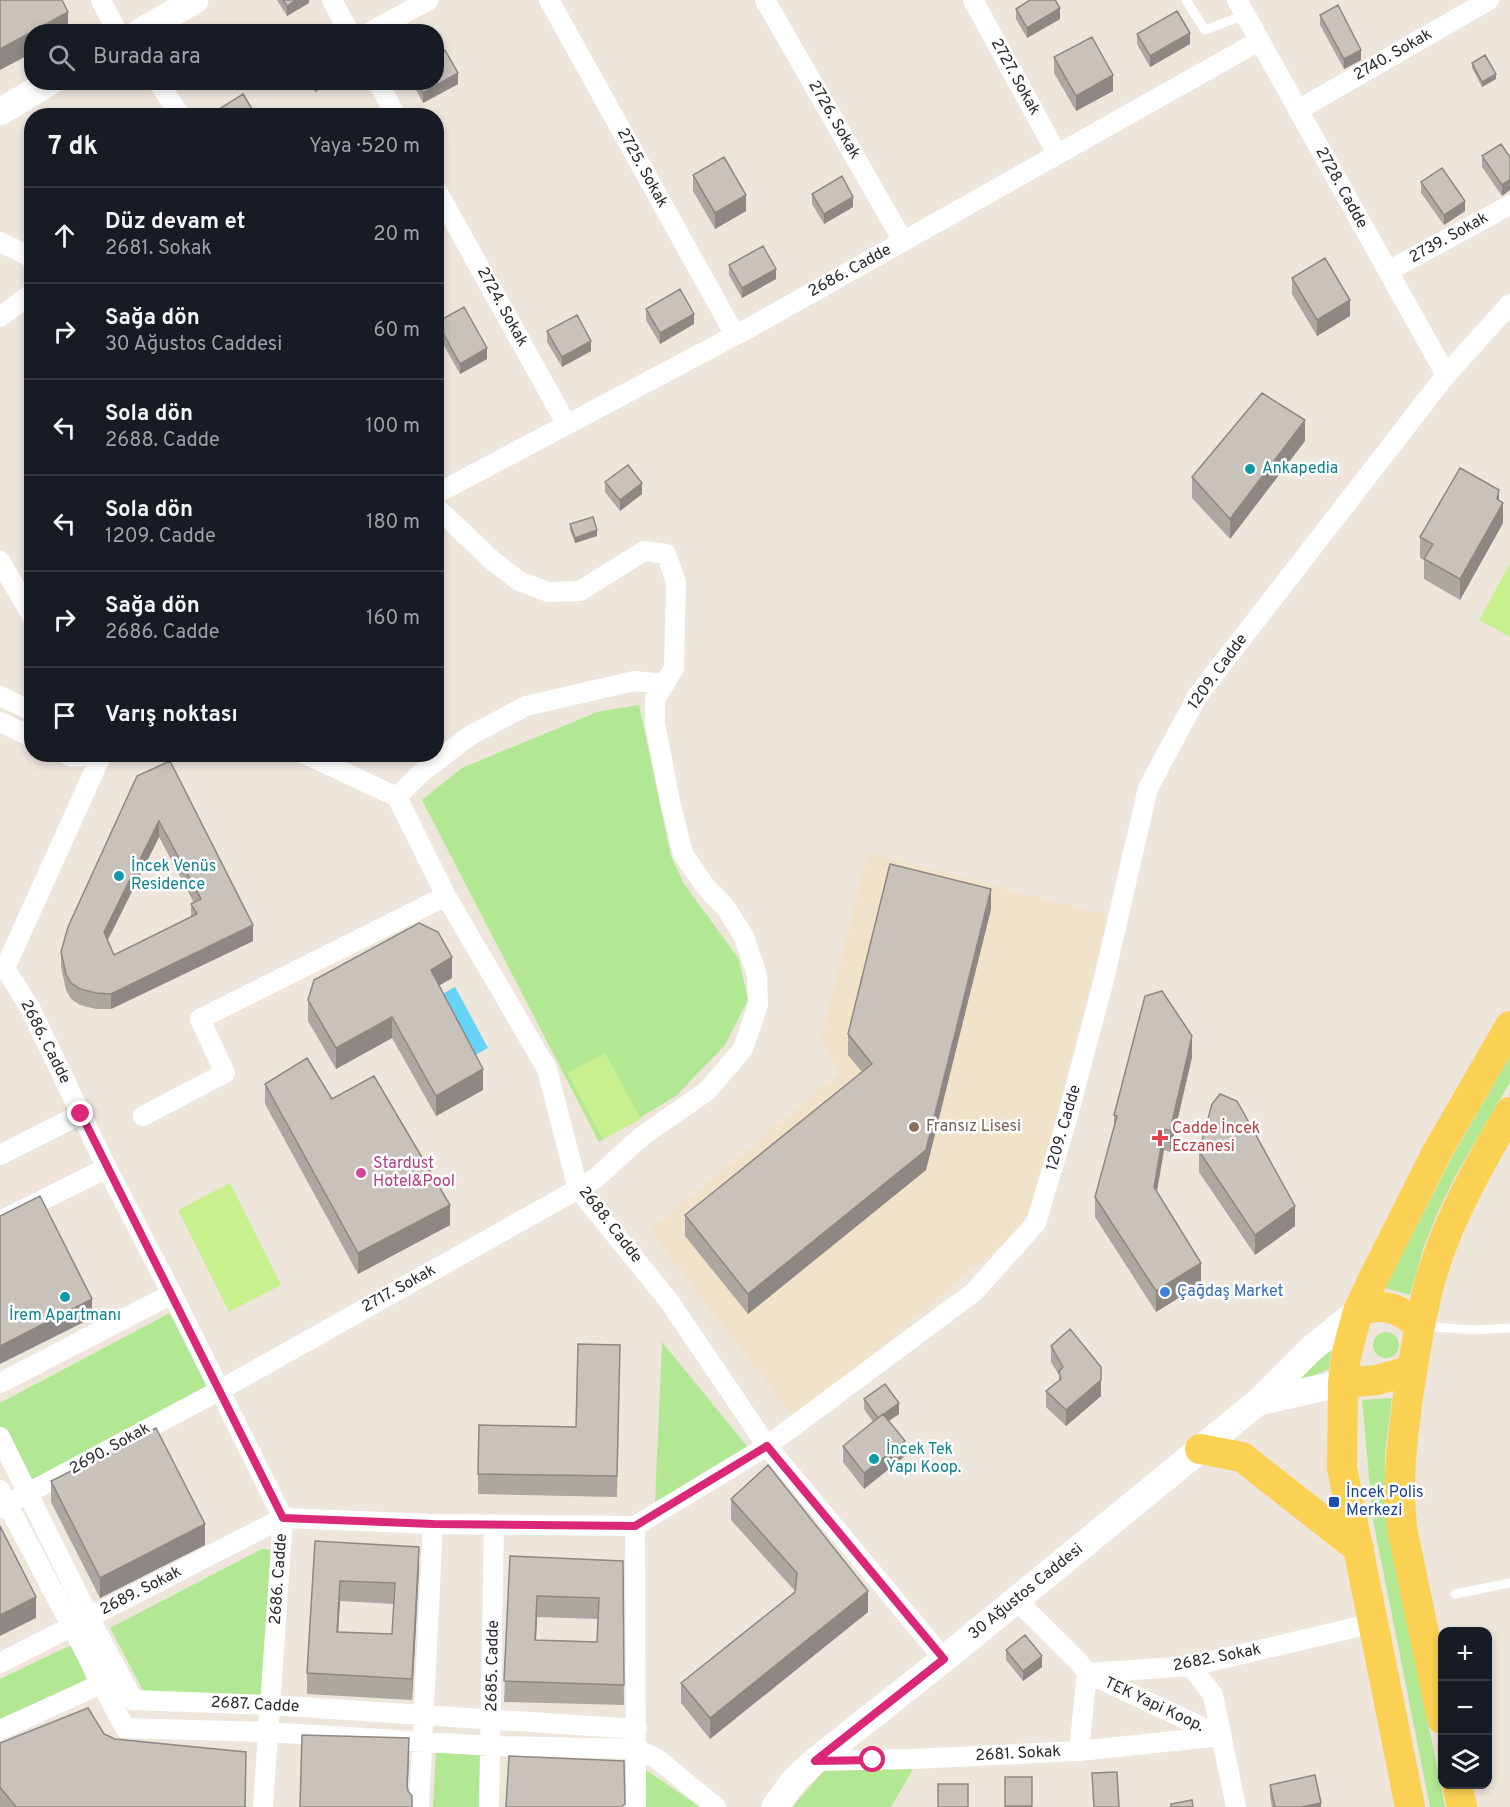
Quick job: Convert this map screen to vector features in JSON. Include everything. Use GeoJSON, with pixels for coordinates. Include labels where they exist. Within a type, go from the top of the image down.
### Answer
{"type":"FeatureCollection","features":[{"type":"Feature","properties":{"kind":"main road"},"geometry":{"type":"LineString","coordinates":[[154,24],[195,0]]}},
{"type":"Feature","properties":{"kind":"main road"},"geometry":{"type":"LineString","coordinates":[[0,111],[36,90]]}},
{"type":"Feature","properties":{"kind":"main road"},"geometry":{"type":"LineString","coordinates":[[1410,1807],[1342,1468],[1343,1383],[1350,1336],[1358,1311],[1437,1152],[1510,1026]]}},
{"type":"Feature","properties":{"kind":"main road"},"geometry":{"type":"LineString","coordinates":[[1438,1696],[1402,1533],[1399,1509],[1400,1459],[1412,1370],[1430,1280],[1465,1195],[1510,1112]]}},
{"type":"Feature","properties":{"kind":"main road"},"geometry":{"type":"LineString","coordinates":[[1358,1311],[1380,1305],[1404,1312],[1420,1326]]}},
{"type":"Feature","properties":{"kind":"main road","name":"30 Ağustos Caddesi"},"geometry":{"type":"LineString","coordinates":[[793,1782],[815,1761],[944,1659],[1258,1402],[1311,1349],[1358,1311]]}},
{"type":"Feature","properties":{"kind":"main road"},"geometry":{"type":"LineString","coordinates":[[1343,1383],[1377,1380],[1412,1370]]}},
{"type":"Feature","properties":{"kind":"main road","name":"30 Ağustos Caddesi"},"geometry":{"type":"LineString","coordinates":[[1258,1402],[1343,1383]]}},
{"type":"Feature","properties":{"kind":"main road"},"geometry":{"type":"LineString","coordinates":[[1200,1449],[1242,1457],[1359,1549]]}},
{"type":"Feature","properties":{"kind":"main road"},"geometry":{"type":"LineString","coordinates":[[754,1807],[793,1782]]}},
{"type":"Feature","properties":{"kind":"main road"},"geometry":{"type":"LineString","coordinates":[[776,1807],[793,1782]]}},
{"type":"Feature","properties":{"kind":"main road"},"geometry":{"type":"LineString","coordinates":[[1458,1789],[1462,1807]]}},
{"type":"Feature","properties":{"kind":"street"},"geometry":{"type":"LineString","coordinates":[[101,0],[113,24]]}},
{"type":"Feature","properties":{"kind":"street"},"geometry":{"type":"LineString","coordinates":[[332,0],[345,24]]}},
{"type":"Feature","properties":{"kind":"street"},"geometry":{"type":"LineString","coordinates":[[385,24],[429,0]]}},
{"type":"Feature","properties":{"kind":"street","name":"2725. Sokak"},"geometry":{"type":"LineString","coordinates":[[549,0],[735,335]]}},
{"type":"Feature","properties":{"kind":"street","name":"2726. Sokak"},"geometry":{"type":"LineString","coordinates":[[765,0],[903,241]]}},
{"type":"Feature","properties":{"kind":"street","name":"2727. Sokak"},"geometry":{"type":"LineString","coordinates":[[974,0],[1058,154]]}},
{"type":"Feature","properties":{"kind":"street","name":"2740. Sokak"},"geometry":{"type":"LineString","coordinates":[[1298,110],[1489,0]]}},
{"type":"Feature","properties":{"kind":"street","name":"2728. Cadde"},"geometry":{"type":"LineString","coordinates":[[1241,8],[1446,375]]}},
{"type":"Feature","properties":{"kind":"street","name":"2686. Cadde"},"geometry":{"type":"LineString","coordinates":[[444,490],[735,335],[1260,41]]}},
{"type":"Feature","properties":{"kind":"street"},"geometry":{"type":"LineString","coordinates":[[165,90],[176,108]]}},
{"type":"Feature","properties":{"kind":"street"},"geometry":{"type":"LineString","coordinates":[[382,90],[392,108]]}},
{"type":"Feature","properties":{"kind":"street","name":"2724. Sokak"},"geometry":{"type":"LineString","coordinates":[[444,203],[567,425]]}},
{"type":"Feature","properties":{"kind":"street","name":"2739. Sokak"},"geometry":{"type":"LineString","coordinates":[[1388,271],[1510,205]]}},
{"type":"Feature","properties":{"kind":"street"},"geometry":{"type":"LineString","coordinates":[[2,242],[24,241]]}},
{"type":"Feature","properties":{"kind":"street"},"geometry":{"type":"LineString","coordinates":[[2,242],[24,253]]}},
{"type":"Feature","properties":{"kind":"street"},"geometry":{"type":"LineString","coordinates":[[0,317],[24,299]]}},
{"type":"Feature","properties":{"kind":"street","name":"1209. Cadde"},"geometry":{"type":"LineString","coordinates":[[635,1526],[767,1446],[974,1292],[1036,1223],[1067,1119],[1104,979],[1148,788],[1198,695],[1446,375],[1510,304]]}},
{"type":"Feature","properties":{"kind":"street","name":"2717. Sokak"},"geometry":{"type":"LineString","coordinates":[[220,1390],[596,1178],[642,1136],[707,1090],[743,1049],[758,1005],[757,975],[744,937],[726,908],[705,886],[683,854],[670,801],[655,723],[655,699],[674,668],[676,582],[666,554],[644,551],[580,591],[548,592],[519,581],[493,561],[444,515]]}},
{"type":"Feature","properties":{"kind":"street"},"geometry":{"type":"LineString","coordinates":[[0,561],[24,602]]}},
{"type":"Feature","properties":{"kind":"street"},"geometry":{"type":"LineString","coordinates":[[444,755],[471,735],[526,706],[634,681],[664,684]]}},
{"type":"Feature","properties":{"kind":"street"},"geometry":{"type":"LineString","coordinates":[[0,696],[24,707]]}},
{"type":"Feature","properties":{"kind":"street"},"geometry":{"type":"LineString","coordinates":[[0,722],[24,733]]}},
{"type":"Feature","properties":{"kind":"street","name":"2686. Cadde"},"geometry":{"type":"LineString","coordinates":[[98,762],[2,969],[30,1008],[107,1168],[283,1518],[263,1807]]}},
{"type":"Feature","properties":{"kind":"street"},"geometry":{"type":"LineString","coordinates":[[321,762],[397,797],[435,762]]}},
{"type":"Feature","properties":{"kind":"street","name":"2688. Cadde"},"geometry":{"type":"LineString","coordinates":[[397,797],[446,896],[547,1070],[578,1189],[669,1301],[767,1446],[944,1659]]}},
{"type":"Feature","properties":{"kind":"street"},"geometry":{"type":"LineString","coordinates":[[142,1116],[225,1073],[200,1019],[446,896]]}},
{"type":"Feature","properties":{"kind":"street"},"geometry":{"type":"LineString","coordinates":[[0,1155],[81,1114]]}},
{"type":"Feature","properties":{"kind":"street"},"geometry":{"type":"LineString","coordinates":[[0,1221],[107,1168]]}},
{"type":"Feature","properties":{"kind":"street"},"geometry":{"type":"LineString","coordinates":[[0,1383],[172,1294]]}},
{"type":"Feature","properties":{"kind":"street","name":"2690. Sokak"},"geometry":{"type":"LineString","coordinates":[[2,1500],[29,1493],[220,1390]]}},
{"type":"Feature","properties":{"kind":"street","name":"2687. Cadde"},"geometry":{"type":"LineString","coordinates":[[0,1437],[89,1617],[133,1700],[271,1705],[492,1720],[637,1739]]}},
{"type":"Feature","properties":{"kind":"street","name":"2687. Cadde"},"geometry":{"type":"LineString","coordinates":[[2,1500],[125,1728],[267,1731],[491,1746],[637,1739]]}},
{"type":"Feature","properties":{"kind":"street"},"geometry":{"type":"LineString","coordinates":[[283,1518],[433,1524],[635,1526],[636,1807]]}},
{"type":"Feature","properties":{"kind":"street","name":"2689. Sokak"},"geometry":{"type":"LineString","coordinates":[[0,1664],[283,1518]]}},
{"type":"Feature","properties":{"kind":"street"},"geometry":{"type":"LineString","coordinates":[[419,1807],[433,1524]]}},
{"type":"Feature","properties":{"kind":"street","name":"2685. Cadde"},"geometry":{"type":"LineString","coordinates":[[489,1807],[494,1524]]}},
{"type":"Feature","properties":{"kind":"street"},"geometry":{"type":"LineString","coordinates":[[1016,1600],[1078,1660],[1087,1673],[1079,1751]]}},
{"type":"Feature","properties":{"kind":"street","name":"2682. Sokak"},"geometry":{"type":"LineString","coordinates":[[1087,1673],[1191,1666],[1374,1623]]}},
{"type":"Feature","properties":{"kind":"street"},"geometry":{"type":"LineString","coordinates":[[1191,1666],[1213,1695],[1236,1807]]}},
{"type":"Feature","properties":{"kind":"street","name":"TEK Yapi Koop."},"geometry":{"type":"LineString","coordinates":[[1087,1673],[1221,1737]]}},
{"type":"Feature","properties":{"kind":"street"},"geometry":{"type":"LineString","coordinates":[[0,1730],[101,1684]]}},
{"type":"Feature","properties":{"kind":"street","name":"2681. Sokak"},"geometry":{"type":"LineString","coordinates":[[815,1761],[1079,1751],[1221,1737]]}},
{"type":"Feature","properties":{"kind":"street"},"geometry":{"type":"LineString","coordinates":[[637,1739],[656,1758],[716,1807]]}},
{"type":"Feature","properties":{"kind":"lane"},"geometry":{"type":"LineString","coordinates":[[1186,0],[1205,30],[1241,8]]}},
{"type":"Feature","properties":{"kind":"lane"},"geometry":{"type":"LineString","coordinates":[[1420,1326],[1473,1330],[1510,1328]]}},
{"type":"Feature","properties":{"kind":"lane"},"geometry":{"type":"LineString","coordinates":[[1455,1594],[1510,1583]]}},
{"type":"Feature","properties":{"kind":"shaded area","name":"Fransız Lisesi"},"geometry":{"type":"Polygon","coordinates":[[[868,853],[1107,915],[1040,1180],[1020,1229],[795,1419],[650,1230],[839,1074],[821,1040],[868,853]]]}},
{"type":"Feature","properties":{"kind":"green space"},"geometry":{"type":"Polygon","coordinates":[[[1510,564],[1510,637],[1479,620],[1510,564]]]}},
{"type":"Feature","properties":{"kind":"green space"},"geometry":{"type":"Polygon","coordinates":[[[639,705],[671,856],[684,884],[739,959],[748,1000],[725,1045],[676,1096],[599,1142],[422,800],[462,768],[597,712],[639,705]]]}},
{"type":"Feature","properties":{"kind":"green space"},"geometry":{"type":"Polygon","coordinates":[[[605,1053],[641,1119],[603,1139],[567,1073],[605,1053]]]}},
{"type":"Feature","properties":{"kind":"green space"},"geometry":{"type":"Polygon","coordinates":[[[1510,1056],[1510,1082],[1457,1173],[1439,1209],[1424,1246],[1410,1295],[1385,1288],[1451,1159],[1510,1056]]]}},
{"type":"Feature","properties":{"kind":"green space"},"geometry":{"type":"Polygon","coordinates":[[[230,1183],[281,1285],[229,1312],[178,1210],[230,1183]]]}},
{"type":"Feature","properties":{"kind":"green space"},"geometry":{"type":"Polygon","coordinates":[[[170,1313],[209,1390],[30,1483],[0,1427],[0,1403],[170,1313]]]}},
{"type":"Feature","properties":{"kind":"green space"},"geometry":{"type":"Polygon","coordinates":[[[1386,1332],[1395,1336],[1399,1345],[1395,1354],[1386,1358],[1377,1354],[1373,1345],[1377,1336],[1386,1332]]]}},
{"type":"Feature","properties":{"kind":"green space"},"geometry":{"type":"Polygon","coordinates":[[[662,1342],[751,1451],[655,1503],[662,1342]]]}},
{"type":"Feature","properties":{"kind":"green space"},"geometry":{"type":"Polygon","coordinates":[[[1331,1346],[1329,1369],[1291,1385],[1331,1346]]]}},
{"type":"Feature","properties":{"kind":"green space"},"geometry":{"type":"Polygon","coordinates":[[[1392,1398],[1385,1453],[1386,1511],[1438,1772],[1438,1789],[1441,1789],[1445,1807],[1430,1807],[1373,1520],[1362,1400],[1392,1398]]]}},
{"type":"Feature","properties":{"kind":"green space"},"geometry":{"type":"Polygon","coordinates":[[[262,1549],[271,1550],[266,1699],[146,1696],[110,1628],[262,1549]]]}},
{"type":"Feature","properties":{"kind":"green space"},"geometry":{"type":"Polygon","coordinates":[[[73,1644],[86,1680],[0,1722],[0,1679],[73,1644]]]}},
{"type":"Feature","properties":{"kind":"green space"},"geometry":{"type":"Polygon","coordinates":[[[436,1752],[485,1753],[483,1807],[433,1807],[436,1752]]]}},
{"type":"Feature","properties":{"kind":"green space"},"geometry":{"type":"Polygon","coordinates":[[[829,1765],[915,1766],[891,1807],[792,1807],[829,1765]]]}},
{"type":"Feature","properties":{"kind":"green space"},"geometry":{"type":"Polygon","coordinates":[[[646,1770],[700,1807],[644,1807],[646,1770]]]}},
{"type":"Feature","properties":{"kind":"water"},"geometry":{"type":"Polygon","coordinates":[[[455,987],[488,1048],[468,1059],[435,998],[455,987]]]}},
{"type":"Feature","properties":{"kind":"building"},"geometry":{"type":"Polygon","coordinates":[[[0,0],[62,0],[68,12],[46,24],[24,24],[24,36],[0,49],[0,0]]]}},
{"type":"Feature","properties":{"kind":"building"},"geometry":{"type":"Polygon","coordinates":[[[283,0],[296,0],[287,6],[283,0]]]}},
{"type":"Feature","properties":{"kind":"building"},"geometry":{"type":"Polygon","coordinates":[[[1030,0],[1055,0],[1060,8],[1027,28],[1016,9],[1030,0]]]}},
{"type":"Feature","properties":{"kind":"building"},"geometry":{"type":"Polygon","coordinates":[[[1338,5],[1361,50],[1344,59],[1320,15],[1338,5]]]}},
{"type":"Feature","properties":{"kind":"building"},"geometry":{"type":"Polygon","coordinates":[[[1177,11],[1190,33],[1150,56],[1137,34],[1177,11]]]}},
{"type":"Feature","properties":{"kind":"building"},"geometry":{"type":"Polygon","coordinates":[[[1092,37],[1113,75],[1076,96],[1054,57],[1092,37]]]}},
{"type":"Feature","properties":{"kind":"building"},"geometry":{"type":"Polygon","coordinates":[[[444,51],[458,73],[444,81],[444,51]]]}},
{"type":"Feature","properties":{"kind":"building"},"geometry":{"type":"Polygon","coordinates":[[[1485,55],[1496,74],[1482,82],[1472,63],[1485,55]]]}},
{"type":"Feature","properties":{"kind":"building"},"geometry":{"type":"Polygon","coordinates":[[[243,94],[251,108],[221,108],[243,94]]]}},
{"type":"Feature","properties":{"kind":"building"},"geometry":{"type":"Polygon","coordinates":[[[1501,144],[1510,157],[1510,180],[1502,185],[1482,156],[1501,144]]]}},
{"type":"Feature","properties":{"kind":"building"},"geometry":{"type":"Polygon","coordinates":[[[724,157],[746,195],[715,213],[693,175],[724,157]]]}},
{"type":"Feature","properties":{"kind":"building"},"geometry":{"type":"Polygon","coordinates":[[[1442,168],[1465,201],[1444,215],[1421,182],[1442,168]]]}},
{"type":"Feature","properties":{"kind":"building"},"geometry":{"type":"Polygon","coordinates":[[[842,176],[853,197],[824,214],[812,194],[842,176]]]}},
{"type":"Feature","properties":{"kind":"building"},"geometry":{"type":"Polygon","coordinates":[[[763,246],[776,269],[742,288],[729,265],[763,246]]]}},
{"type":"Feature","properties":{"kind":"building"},"geometry":{"type":"Polygon","coordinates":[[[1325,258],[1350,300],[1317,320],[1292,278],[1325,258]]]}},
{"type":"Feature","properties":{"kind":"building"},"geometry":{"type":"Polygon","coordinates":[[[680,289],[694,314],[660,333],[646,309],[680,289]]]}},
{"type":"Feature","properties":{"kind":"building"},"geometry":{"type":"Polygon","coordinates":[[[464,307],[487,348],[460,364],[444,335],[444,318],[464,307]]]}},
{"type":"Feature","properties":{"kind":"building"},"geometry":{"type":"Polygon","coordinates":[[[577,315],[591,341],[562,357],[547,331],[577,315]]]}},
{"type":"Feature","properties":{"kind":"building","name":"Ankapedia"},"geometry":{"type":"Polygon","coordinates":[[[1262,393],[1305,420],[1230,519],[1192,477],[1262,393]]]}},
{"type":"Feature","properties":{"kind":"building"},"geometry":{"type":"Polygon","coordinates":[[[628,465],[642,483],[620,500],[605,482],[628,465]]]}},
{"type":"Feature","properties":{"kind":"building"},"geometry":{"type":"Polygon","coordinates":[[[1460,468],[1499,490],[1497,499],[1503,503],[1460,579],[1424,559],[1433,544],[1420,537],[1460,468]]]}},
{"type":"Feature","properties":{"kind":"building"},"geometry":{"type":"Polygon","coordinates":[[[593,517],[597,530],[575,538],[570,524],[593,517]]]}},
{"type":"Feature","properties":{"kind":"building","name":"İncek Venüs Residence"},"geometry":{"type":"Polygon","coordinates":[[[171,762],[253,925],[111,994],[80,989],[71,983],[66,974],[61,952],[68,927],[137,776],[171,762]],[[159,821],[104,932],[114,955],[197,914],[191,904],[201,899],[159,821]]]}},
{"type":"Feature","properties":{"kind":"building"},"geometry":{"type":"Polygon","coordinates":[[[890,864],[991,889],[926,1150],[748,1294],[685,1215],[872,1064],[848,1034],[890,864]]]}},
{"type":"Feature","properties":{"kind":"building","name":"Stardust Hotel&Pool"},"geometry":{"type":"Polygon","coordinates":[[[419,923],[438,932],[452,957],[431,970],[483,1069],[436,1096],[392,1017],[336,1048],[308,1000],[314,980],[419,923]]]}},
{"type":"Feature","properties":{"kind":"building"},"geometry":{"type":"Polygon","coordinates":[[[1162,991],[1192,1036],[1170,1131],[1164,1129],[1154,1187],[1201,1263],[1156,1291],[1095,1197],[1145,996],[1162,991]]]}},
{"type":"Feature","properties":{"kind":"building","name":"Stardust Hotel&Pool"},"geometry":{"type":"Polygon","coordinates":[[[307,1058],[332,1099],[374,1076],[450,1205],[358,1253],[265,1084],[307,1058]]]}},
{"type":"Feature","properties":{"kind":"building"},"geometry":{"type":"Polygon","coordinates":[[[1220,1094],[1237,1101],[1295,1206],[1255,1235],[1199,1151],[1212,1104],[1220,1094]]]}},
{"type":"Feature","properties":{"kind":"building"},"geometry":{"type":"Polygon","coordinates":[[[40,1196],[92,1299],[0,1346],[0,1216],[40,1196]]]}},
{"type":"Feature","properties":{"kind":"building"},"geometry":{"type":"Polygon","coordinates":[[[1070,1329],[1101,1367],[1101,1380],[1066,1410],[1046,1391],[1061,1379],[1059,1372],[1063,1367],[1051,1346],[1070,1329]]]}},
{"type":"Feature","properties":{"kind":"building"},"geometry":{"type":"Polygon","coordinates":[[[578,1344],[620,1345],[617,1476],[478,1474],[479,1425],[576,1427],[578,1344]]]}},
{"type":"Feature","properties":{"kind":"building"},"geometry":{"type":"Polygon","coordinates":[[[885,1384],[899,1403],[878,1418],[864,1399],[885,1384]]]}},
{"type":"Feature","properties":{"kind":"building"},"geometry":{"type":"Polygon","coordinates":[[[883,1414],[905,1441],[864,1473],[843,1446],[883,1414]]]}},
{"type":"Feature","properties":{"kind":"building"},"geometry":{"type":"Polygon","coordinates":[[[156,1428],[205,1524],[100,1578],[51,1481],[156,1428]]]}},
{"type":"Feature","properties":{"kind":"building"},"geometry":{"type":"Polygon","coordinates":[[[768,1465],[868,1591],[710,1718],[681,1683],[795,1592],[797,1573],[731,1499],[768,1465]]]}},
{"type":"Feature","properties":{"kind":"building"},"geometry":{"type":"Polygon","coordinates":[[[0,1526],[36,1597],[0,1615],[0,1526]]]}},
{"type":"Feature","properties":{"kind":"building"},"geometry":{"type":"Polygon","coordinates":[[[315,1541],[419,1547],[412,1679],[307,1673],[315,1541]],[[340,1581],[337,1632],[392,1634],[395,1583],[340,1581]]]}},
{"type":"Feature","properties":{"kind":"building"},"geometry":{"type":"Polygon","coordinates":[[[510,1556],[623,1561],[624,1685],[504,1681],[510,1556]],[[537,1596],[535,1640],[597,1642],[599,1598],[537,1596]]]}},
{"type":"Feature","properties":{"kind":"building"},"geometry":{"type":"Polygon","coordinates":[[[1025,1635],[1042,1656],[1023,1671],[1006,1650],[1025,1635]]]}},
{"type":"Feature","properties":{"kind":"building"},"geometry":{"type":"Polygon","coordinates":[[[88,1708],[104,1734],[115,1739],[246,1752],[245,1807],[16,1807],[0,1787],[0,1743],[88,1708]]]}},
{"type":"Feature","properties":{"kind":"building"},"geometry":{"type":"Polygon","coordinates":[[[302,1735],[409,1738],[407,1786],[412,1796],[412,1807],[300,1807],[302,1735]]]}},
{"type":"Feature","properties":{"kind":"building"},"geometry":{"type":"Polygon","coordinates":[[[509,1756],[624,1761],[625,1804],[621,1807],[506,1807],[509,1756]]]}},
{"type":"Feature","properties":{"kind":"building"},"geometry":{"type":"Polygon","coordinates":[[[1117,1772],[1119,1807],[1094,1807],[1092,1773],[1117,1772]]]}},
{"type":"Feature","properties":{"kind":"building"},"geometry":{"type":"Polygon","coordinates":[[[1315,1775],[1321,1803],[1302,1807],[1275,1807],[1270,1785],[1315,1775]]]}},
{"type":"Feature","properties":{"kind":"building"},"geometry":{"type":"Polygon","coordinates":[[[1005,1777],[1032,1777],[1032,1806],[1005,1806],[1005,1777]]]}},
{"type":"Feature","properties":{"kind":"building"},"geometry":{"type":"Polygon","coordinates":[[[938,1784],[968,1784],[968,1807],[938,1807],[938,1784]]]}},
{"type":"Feature","properties":{"kind":"building"},"geometry":{"type":"Polygon","coordinates":[[[1192,1800],[1193,1807],[1171,1807],[1171,1804],[1192,1800]]]}},
{"type":"Feature","properties":{"kind":"place","name":"Ankapedia"},"geometry":{"type":"Point","coordinates":[1250,469]}},
{"type":"Feature","properties":{"kind":"place","name":"İncek Venüs Residence"},"geometry":{"type":"Point","coordinates":[119,876]}},
{"type":"Feature","properties":{"kind":"place","name":"Fransız Lisesi"},"geometry":{"type":"Point","coordinates":[914,1127]}},
{"type":"Feature","properties":{"kind":"place","name":"Cadde İncek Eczanesi"},"geometry":{"type":"Point","coordinates":[1160,1138]}},
{"type":"Feature","properties":{"kind":"place","name":"Stardust Hotel&Pool"},"geometry":{"type":"Point","coordinates":[361,1173]}},
{"type":"Feature","properties":{"kind":"place","name":"Çağdaş Market"},"geometry":{"type":"Point","coordinates":[1165,1292]}},
{"type":"Feature","properties":{"kind":"place","name":"İrem Apartmanı"},"geometry":{"type":"Point","coordinates":[65,1297]}},
{"type":"Feature","properties":{"kind":"place","name":"İncek Tek Yapı Koop."},"geometry":{"type":"Point","coordinates":[874,1459]}},
{"type":"Feature","properties":{"kind":"place","name":"İncek Polis Merkezi"},"geometry":{"type":"Point","coordinates":[1334,1502]}},
{"type":"Feature","properties":{"kind":"route"},"geometry":{"type":"LineString","coordinates":[[81,1114],[283,1518],[433,1524],[635,1526],[767,1446],[944,1659],[815,1761],[873,1760]]}}]}
